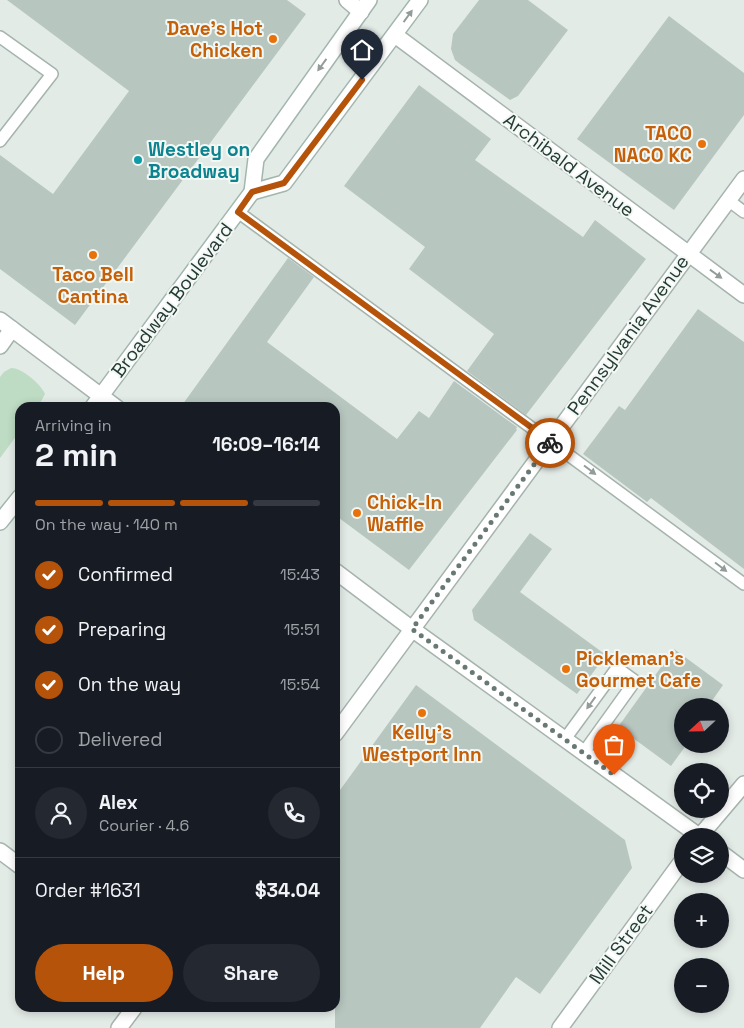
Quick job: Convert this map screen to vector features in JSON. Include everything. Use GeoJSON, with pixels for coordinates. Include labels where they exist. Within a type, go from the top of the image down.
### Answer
{"type":"FeatureCollection","features":[{"type":"Feature","properties":{"kind":"street"},"geometry":{"type":"LineString","coordinates":[[346,0],[365,6]]}},
{"type":"Feature","properties":{"kind":"street"},"geometry":{"type":"LineString","coordinates":[[252,192],[284,183],[420,0]]}},
{"type":"Feature","properties":{"kind":"street","name":"Broadway Boulevard"},"geometry":{"type":"LineString","coordinates":[[97,402],[252,192],[256,159],[365,6]]}},
{"type":"Feature","properties":{"kind":"street","name":"Archibald Avenue"},"geometry":{"type":"LineString","coordinates":[[395,35],[744,295]]}},
{"type":"Feature","properties":{"kind":"street","name":"Pennsylvania Avenue"},"geometry":{"type":"LineString","coordinates":[[340,727],[744,179]]}},
{"type":"Feature","properties":{"kind":"street"},"geometry":{"type":"LineString","coordinates":[[0,320],[97,402]]}},
{"type":"Feature","properties":{"kind":"street"},"geometry":{"type":"LineString","coordinates":[[0,346],[12,329]]}},
{"type":"Feature","properties":{"kind":"street"},"geometry":{"type":"LineString","coordinates":[[0,522],[15,503]]}},
{"type":"Feature","properties":{"kind":"street"},"geometry":{"type":"LineString","coordinates":[[340,575],[412,629],[689,828]]}},
{"type":"Feature","properties":{"kind":"street"},"geometry":{"type":"LineString","coordinates":[[707,828],[744,784]]}},
{"type":"Feature","properties":{"kind":"street"},"geometry":{"type":"LineString","coordinates":[[0,851],[15,862]]}},
{"type":"Feature","properties":{"kind":"street"},"geometry":{"type":"LineString","coordinates":[[729,859],[744,870]]}},
{"type":"Feature","properties":{"kind":"street","name":"Mill Street"},"geometry":{"type":"LineString","coordinates":[[560,1028],[674,872]]}},
{"type":"Feature","properties":{"kind":"street"},"geometry":{"type":"LineString","coordinates":[[119,1028],[131,1012]]}},
{"type":"Feature","properties":{"kind":"lane"},"geometry":{"type":"LineString","coordinates":[[0,37],[52,74],[0,141]]}},
{"type":"Feature","properties":{"kind":"lane"},"geometry":{"type":"LineString","coordinates":[[728,200],[744,212]]}},
{"type":"Feature","properties":{"kind":"lane"},"geometry":{"type":"LineString","coordinates":[[238,212],[744,584]]}},
{"type":"Feature","properties":{"kind":"lane"},"geometry":{"type":"LineString","coordinates":[[565,739],[617,668],[635,682],[584,752]]}},
{"type":"Feature","properties":{"kind":"green space"},"geometry":{"type":"Polygon","coordinates":[[[11,368],[20,370],[31,377],[45,394],[41,402],[15,402],[15,438],[0,458],[0,377],[11,368]]]}},
{"type":"Feature","properties":{"kind":"building","name":"Westley on Broadway"},"geometry":{"type":"Polygon","coordinates":[[[7,0],[287,0],[306,14],[75,325],[0,269],[0,155],[53,194],[129,91],[7,0]]]}},
{"type":"Feature","properties":{"kind":"building"},"geometry":{"type":"Polygon","coordinates":[[[479,0],[528,0],[568,30],[518,96],[510,100],[455,60],[451,49],[453,34],[479,0]]]}},
{"type":"Feature","properties":{"kind":"building"},"geometry":{"type":"Polygon","coordinates":[[[669,16],[744,73],[744,115],[674,210],[577,139],[669,16]]]}},
{"type":"Feature","properties":{"kind":"building"},"geometry":{"type":"Polygon","coordinates":[[[419,85],[491,139],[475,160],[583,237],[595,220],[646,259],[526,415],[467,371],[494,334],[409,269],[425,247],[344,186],[419,85]]]}},
{"type":"Feature","properties":{"kind":"building"},"geometry":{"type":"Polygon","coordinates":[[[288,258],[314,277],[267,342],[397,439],[419,411],[429,418],[454,381],[517,427],[517,430],[409,570],[340,519],[340,402],[184,402],[288,258]]]}},
{"type":"Feature","properties":{"kind":"building"},"geometry":{"type":"Polygon","coordinates":[[[698,309],[744,342],[744,569],[651,498],[647,502],[583,454],[619,406],[625,410],[698,309]]]}},
{"type":"Feature","properties":{"kind":"building"},"geometry":{"type":"Polygon","coordinates":[[[530,533],[552,549],[520,592],[606,655],[577,694],[474,620],[472,610],[530,533]]]}},
{"type":"Feature","properties":{"kind":"building"},"geometry":{"type":"Polygon","coordinates":[[[674,649],[723,685],[714,698],[674,698],[674,753],[680,753],[671,766],[618,727],[674,649]]]}},
{"type":"Feature","properties":{"kind":"building"},"geometry":{"type":"Polygon","coordinates":[[[416,685],[625,840],[632,868],[540,994],[516,977],[480,1028],[335,1028],[335,1012],[340,1012],[340,790],[416,685]]]}},
{"type":"Feature","properties":{"kind":"way so far"},"geometry":{"type":"LineString","coordinates":[[550,443],[412,629],[614,775]]}},
{"type":"Feature","properties":{"kind":"place","name":"Dave's Hot Chicken"},"geometry":{"type":"Point","coordinates":[273,39]}},
{"type":"Feature","properties":{"kind":"place","name":"TACO NACO KC"},"geometry":{"type":"Point","coordinates":[702,144]}},
{"type":"Feature","properties":{"kind":"place","name":"Westley on Broadway"},"geometry":{"type":"Point","coordinates":[138,160]}},
{"type":"Feature","properties":{"kind":"place","name":"Taco Bell Cantina"},"geometry":{"type":"Point","coordinates":[93,255]}},
{"type":"Feature","properties":{"kind":"place","name":"Chick-In Waffle"},"geometry":{"type":"Point","coordinates":[357,513]}},
{"type":"Feature","properties":{"kind":"place","name":"Pickleman's Gourmet Cafe"},"geometry":{"type":"Point","coordinates":[566,669]}},
{"type":"Feature","properties":{"kind":"place","name":"Kelly's Westport Inn"},"geometry":{"type":"Point","coordinates":[422,713]}},
{"type":"Feature","properties":{"kind":"route"},"geometry":{"type":"LineString","coordinates":[[362,80],[284,183],[252,192],[238,212],[550,441],[550,443]]}}]}
